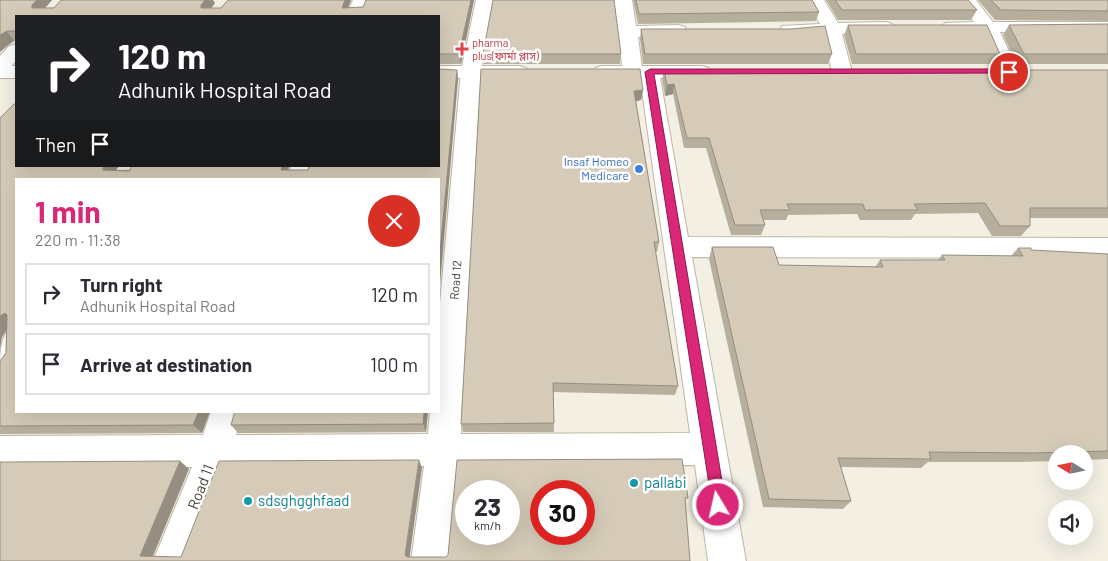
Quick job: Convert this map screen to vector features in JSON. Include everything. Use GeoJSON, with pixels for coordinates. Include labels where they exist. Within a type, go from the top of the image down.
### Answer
{"type":"FeatureCollection","features":[{"type":"Feature","properties":{"kind":"street"},"geometry":{"type":"LineString","coordinates":[[355,15],[362,0]]}},
{"type":"Feature","properties":{"kind":"street","name":"Road 12"},"geometry":{"type":"LineString","coordinates":[[430,561],[443,450],[471,72],[485,0]]}},
{"type":"Feature","properties":{"kind":"street"},"geometry":{"type":"LineString","coordinates":[[623,0],[627,32],[641,72],[678,247],[727,561]]}},
{"type":"Feature","properties":{"kind":"street"},"geometry":{"type":"LineString","coordinates":[[815,0],[831,28],[842,72]]}},
{"type":"Feature","properties":{"kind":"street"},"geometry":{"type":"LineString","coordinates":[[967,0],[988,27],[1009,72]]}},
{"type":"Feature","properties":{"kind":"street"},"geometry":{"type":"LineString","coordinates":[[930,27],[1108,27]]}},
{"type":"Feature","properties":{"kind":"street"},"geometry":{"type":"LineString","coordinates":[[768,31],[831,28],[900,28]]}},
{"type":"Feature","properties":{"kind":"street"},"geometry":{"type":"LineString","coordinates":[[627,32],[694,31]]}},
{"type":"Feature","properties":{"kind":"street"},"geometry":{"type":"LineString","coordinates":[[0,67],[15,51]]}},
{"type":"Feature","properties":{"kind":"street"},"geometry":{"type":"LineString","coordinates":[[0,72],[15,72]]}},
{"type":"Feature","properties":{"kind":"street"},"geometry":{"type":"LineString","coordinates":[[440,72],[538,72]]}},
{"type":"Feature","properties":{"kind":"street"},"geometry":{"type":"LineString","coordinates":[[585,72],[717,72]]}},
{"type":"Feature","properties":{"kind":"street"},"geometry":{"type":"LineString","coordinates":[[678,247],[1108,248]]}},
{"type":"Feature","properties":{"kind":"street"},"geometry":{"type":"LineString","coordinates":[[0,360],[15,338]]}},
{"type":"Feature","properties":{"kind":"street","name":"Road 11"},"geometry":{"type":"LineString","coordinates":[[172,561],[215,451],[226,413]]}},
{"type":"Feature","properties":{"kind":"street"},"geometry":{"type":"LineString","coordinates":[[0,452],[710,449]]}},
{"type":"Feature","properties":{"kind":"building"},"geometry":{"type":"Polygon","coordinates":[[[0,0],[37,0],[32,5],[32,8],[54,8],[61,0],[205,0],[201,8],[221,8],[228,0],[345,0],[342,8],[363,7],[366,0],[471,0],[459,54],[440,54],[440,15],[15,15],[15,31],[7,31],[0,35],[0,0]]]}},
{"type":"Feature","properties":{"kind":"building"},"geometry":{"type":"Polygon","coordinates":[[[493,0],[614,0],[621,54],[483,54],[493,0]]]}},
{"type":"Feature","properties":{"kind":"building"},"geometry":{"type":"Polygon","coordinates":[[[636,0],[812,0],[819,12],[639,14],[636,0]]]}},
{"type":"Feature","properties":{"kind":"building"},"geometry":{"type":"Polygon","coordinates":[[[835,0],[968,0],[977,10],[842,10],[835,0]]]}},
{"type":"Feature","properties":{"kind":"building"},"geometry":{"type":"Polygon","coordinates":[[[991,0],[1108,0],[1108,11],[1001,10],[991,0]]]}},
{"type":"Feature","properties":{"kind":"building"},"geometry":{"type":"Polygon","coordinates":[[[1108,24],[1108,54],[1024,54],[1009,25],[1108,24]]]}},
{"type":"Feature","properties":{"kind":"building"},"geometry":{"type":"Polygon","coordinates":[[[848,25],[987,25],[1000,54],[856,54],[848,25]]]}},
{"type":"Feature","properties":{"kind":"building"},"geometry":{"type":"Polygon","coordinates":[[[825,26],[832,54],[645,54],[641,29],[790,29],[825,26]]]}},
{"type":"Feature","properties":{"kind":"building"},"geometry":{"type":"Polygon","coordinates":[[[440,69],[457,70],[440,251],[440,178],[15,178],[15,413],[198,413],[193,425],[0,426],[0,361],[6,353],[7,315],[5,313],[0,316],[0,118],[14,104],[15,167],[104,167],[103,170],[129,171],[131,167],[282,167],[281,170],[308,170],[309,167],[440,167],[440,69]]]}},
{"type":"Feature","properties":{"kind":"building"},"geometry":{"type":"Polygon","coordinates":[[[481,69],[640,69],[643,90],[634,91],[659,242],[654,242],[678,386],[553,383],[554,423],[461,424],[481,69]]]}},
{"type":"Feature","properties":{"kind":"building"},"geometry":{"type":"Polygon","coordinates":[[[664,70],[1108,70],[1108,208],[1030,208],[1030,226],[1000,226],[985,203],[914,204],[918,210],[865,210],[863,204],[787,204],[790,210],[760,210],[765,225],[735,225],[709,138],[687,138],[674,84],[667,85],[664,70]]]}},
{"type":"Feature","properties":{"kind":"building"},"geometry":{"type":"Polygon","coordinates":[[[712,247],[773,247],[779,265],[883,267],[880,260],[945,260],[942,255],[1023,256],[1018,248],[1108,254],[1108,451],[1093,451],[1093,445],[1048,445],[1048,453],[929,452],[931,459],[838,458],[851,501],[769,499],[712,247]]]}},
{"type":"Feature","properties":{"kind":"building"},"geometry":{"type":"Polygon","coordinates":[[[234,413],[424,413],[423,424],[231,425],[234,413]]]}},
{"type":"Feature","properties":{"kind":"building"},"geometry":{"type":"Polygon","coordinates":[[[682,459],[688,498],[685,498],[690,561],[0,561],[0,462],[180,461],[140,556],[181,557],[219,461],[419,460],[405,555],[407,557],[446,557],[448,555],[455,481],[455,545],[520,545],[520,480],[455,480],[457,460],[682,459]]]}},
{"type":"Feature","properties":{"kind":"place","name":"pharma plus(ফার্মা প্লাস)"},"geometry":{"type":"Point","coordinates":[462,49]}},
{"type":"Feature","properties":{"kind":"place","name":"Insaf Homeo Medicare"},"geometry":{"type":"Point","coordinates":[639,169]}},
{"type":"Feature","properties":{"kind":"place","name":"pallabi"},"geometry":{"type":"Point","coordinates":[634,483]}},
{"type":"Feature","properties":{"kind":"place","name":"sdsghgghfaad"},"geometry":{"type":"Point","coordinates":[248,501]}},
{"type":"Feature","properties":{"kind":"route"},"geometry":{"type":"LineString","coordinates":[[718,505],[650,72],[1009,72]]}}]}
